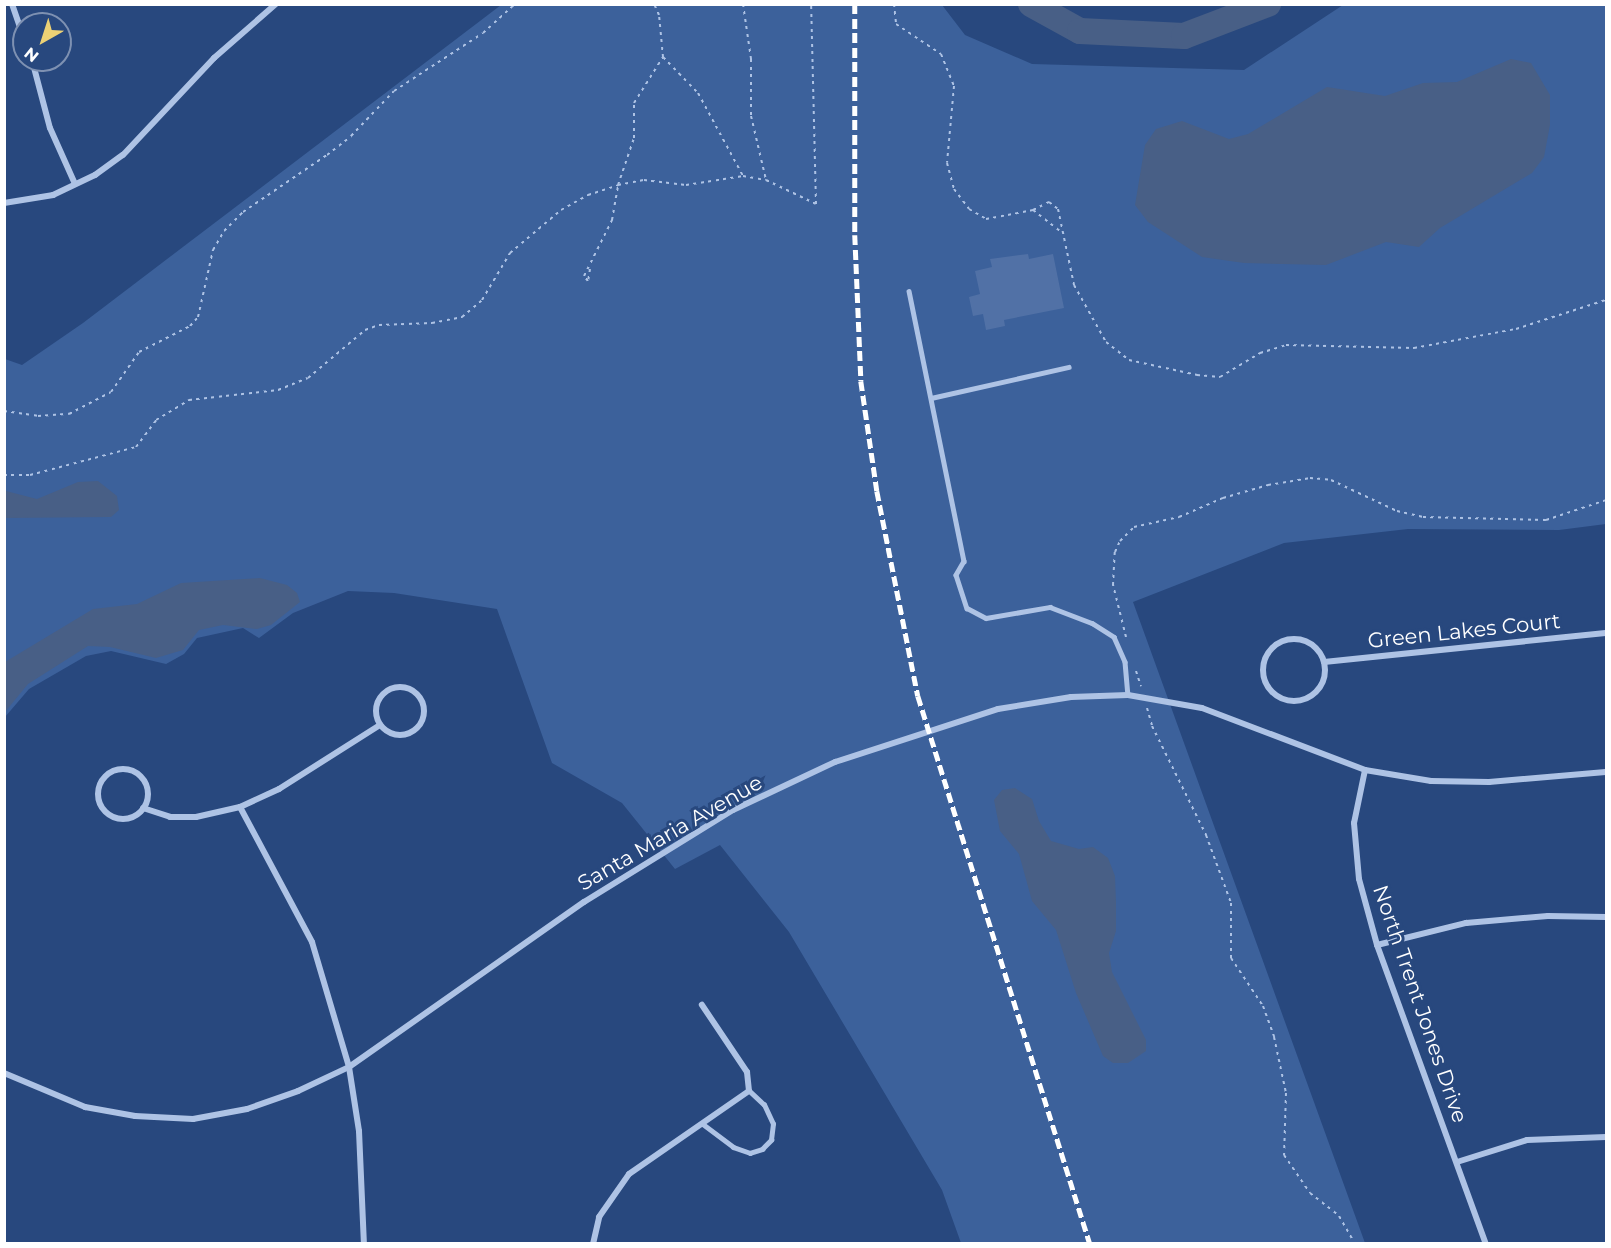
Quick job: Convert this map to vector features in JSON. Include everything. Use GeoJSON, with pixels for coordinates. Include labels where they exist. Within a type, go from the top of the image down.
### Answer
{"type":"FeatureCollection","features":[{"type":"Feature","properties":{"kind":"street"},"geometry":{"type":"LineString","coordinates":[[4,203],[34,200],[75,184],[123,155],[214,58],[276,4]]}},
{"type":"Feature","properties":{"kind":"street"},"geometry":{"type":"LineString","coordinates":[[35,72],[50,128],[75,184]]}},
{"type":"Feature","properties":{"kind":"street","name":"Green Lakes Court"},"geometry":{"type":"LineString","coordinates":[[1324,662],[1606,633]]}},
{"type":"Feature","properties":{"kind":"street"},"geometry":{"type":"LineString","coordinates":[[1294,639],[1313,646],[1324,662],[1322,683],[1308,698],[1299,701],[1278,697],[1265,682],[1264,662],[1268,652],[1284,640],[1294,639]]}},
{"type":"Feature","properties":{"kind":"street"},"geometry":{"type":"LineString","coordinates":[[404,687],[420,697],[424,715],[414,731],[396,735],[380,725],[375,707],[385,691],[404,687]]}},
{"type":"Feature","properties":{"kind":"street","name":"Santa Maria Avenue"},"geometry":{"type":"LineString","coordinates":[[4,1073],[85,1107],[135,1116],[193,1119],[247,1109],[298,1091],[349,1066],[584,902],[764,796],[834,762],[998,709],[1071,697],[1128,695],[1202,708],[1365,770],[1431,781],[1489,782],[1606,772]]}},
{"type":"Feature","properties":{"kind":"street"},"geometry":{"type":"LineString","coordinates":[[143,808],[170,817],[196,817],[240,807],[279,789],[380,725]]}},
{"type":"Feature","properties":{"kind":"street"},"geometry":{"type":"LineString","coordinates":[[118,770],[137,774],[147,790],[143,808],[127,819],[109,814],[98,798],[102,780],[118,770]]}},
{"type":"Feature","properties":{"kind":"street","name":"North Trent Jones Drive"},"geometry":{"type":"LineString","coordinates":[[1365,770],[1354,823],[1359,879],[1377,945],[1486,1244]]}},
{"type":"Feature","properties":{"kind":"street"},"geometry":{"type":"LineString","coordinates":[[240,807],[312,942],[349,1066],[359,1131],[364,1244]]}},
{"type":"Feature","properties":{"kind":"street"},"geometry":{"type":"LineString","coordinates":[[1377,945],[1466,923],[1548,916],[1606,917]]}},
{"type":"Feature","properties":{"kind":"street"},"geometry":{"type":"LineString","coordinates":[[593,1244],[599,1217],[629,1174],[749,1091],[747,1072],[702,1005]]}},
{"type":"Feature","properties":{"kind":"street"},"geometry":{"type":"LineString","coordinates":[[1457,1162],[1527,1140],[1606,1137]]}},
{"type":"Feature","properties":{"kind":"lane"},"geometry":{"type":"LineString","coordinates":[[909,291],[964,561],[956,575],[967,608],[986,618],[1050,607],[1092,623],[1114,637],[1125,662],[1128,695]]}},
{"type":"Feature","properties":{"kind":"lane"},"geometry":{"type":"LineString","coordinates":[[931,398],[1069,367]]}},
{"type":"Feature","properties":{"kind":"lane"},"geometry":{"type":"LineString","coordinates":[[703,1124],[733,1147],[750,1153],[762,1149],[771,1140],[773,1124],[764,1105],[749,1091]]}},
{"type":"Feature","properties":{"kind":"path"},"geometry":{"type":"LineString","coordinates":[[4,411],[39,416],[69,414],[111,392],[140,352],[190,326],[198,316],[213,250],[224,231],[243,212],[327,155],[351,136],[394,91],[483,33],[515,4]]}},
{"type":"Feature","properties":{"kind":"path"},"geometry":{"type":"LineString","coordinates":[[590,269],[612,220],[618,185],[634,138],[634,103],[663,57],[659,15],[654,4]]}},
{"type":"Feature","properties":{"kind":"path"},"geometry":{"type":"LineString","coordinates":[[743,4],[751,59],[751,116],[766,180]]}},
{"type":"Feature","properties":{"kind":"path"},"geometry":{"type":"LineString","coordinates":[[4,476],[30,475],[136,447],[156,420],[189,400],[278,390],[308,378],[365,330],[379,325],[432,323],[462,317],[482,300],[510,253],[552,217],[588,195],[618,185],[644,180],[686,185],[743,176],[766,180],[816,204],[811,4]]}},
{"type":"Feature","properties":{"kind":"path"},"geometry":{"type":"LineString","coordinates":[[894,4],[896,24],[941,54],[954,86],[946,163],[954,189],[969,209],[986,219],[1033,210],[1046,202],[1056,205],[1080,301],[1106,342],[1129,360],[1197,375],[1220,377],[1260,353],[1286,345],[1414,348],[1516,329],[1606,300]]}},
{"type":"Feature","properties":{"kind":"path"},"geometry":{"type":"LineString","coordinates":[[663,57],[698,93],[743,176]]}},
{"type":"Feature","properties":{"kind":"path"},"geometry":{"type":"LineString","coordinates":[[1033,210],[1062,233]]}},
{"type":"Feature","properties":{"kind":"shaded area"},"geometry":{"type":"Polygon","coordinates":[[[501,5],[942,5],[965,35],[1032,64],[1244,70],[1343,5],[1606,5],[1606,524],[1559,530],[1408,529],[1284,543],[1133,602],[1365,1243],[961,1243],[942,1190],[789,932],[720,845],[675,869],[622,803],[552,763],[497,609],[394,593],[348,591],[293,613],[259,638],[243,628],[197,638],[184,654],[166,664],[111,651],[86,656],[29,689],[5,717],[5,359],[22,365],[83,323],[501,5]]]}},
{"type":"Feature","properties":{"kind":"shaded area"},"geometry":{"type":"Polygon","coordinates":[[[1511,59],[1531,63],[1550,95],[1550,125],[1544,157],[1532,173],[1440,228],[1419,247],[1386,242],[1326,265],[1244,263],[1202,257],[1148,222],[1135,205],[1145,145],[1156,129],[1182,121],[1229,139],[1248,134],[1327,87],[1385,96],[1423,83],[1457,82],[1511,59]]]}},
{"type":"Feature","properties":{"kind":"shaded area"},"geometry":{"type":"Polygon","coordinates":[[[98,481],[117,496],[119,510],[111,517],[5,518],[6,491],[37,499],[78,482],[98,481]]]}},
{"type":"Feature","properties":{"kind":"shaded area"},"geometry":{"type":"Polygon","coordinates":[[[260,578],[287,585],[297,593],[300,602],[271,625],[257,629],[223,625],[199,630],[183,650],[156,658],[110,647],[88,646],[28,684],[5,712],[5,662],[93,609],[137,604],[181,583],[260,578]]]}},
{"type":"Feature","properties":{"kind":"shaded area"},"geometry":{"type":"Polygon","coordinates":[[[1015,788],[1032,799],[1039,821],[1051,841],[1079,849],[1093,847],[1108,858],[1115,876],[1116,902],[1116,931],[1109,953],[1112,972],[1146,1040],[1146,1051],[1128,1063],[1113,1063],[1103,1056],[1076,993],[1056,930],[1032,901],[1019,854],[1000,831],[994,800],[1002,790],[1015,788]]]}},
{"type":"Feature","properties":{"kind":"building"},"geometry":{"type":"Polygon","coordinates":[[[1028,254],[1029,259],[1053,254],[1064,308],[1004,320],[1005,326],[986,330],[983,314],[973,316],[969,297],[980,294],[975,271],[992,267],[990,259],[1028,254]]]}},
{"type":"Feature","properties":{"kind":"waterway"},"geometry":{"type":"LineString","coordinates":[[1031,4],[1080,31],[1184,36],[1268,4]]}},
{"type":"Feature","properties":{"kind":"railway"},"geometry":{"type":"LineString","coordinates":[[855,4],[855,235],[861,381],[877,491],[918,696],[1090,1244]]}}]}
